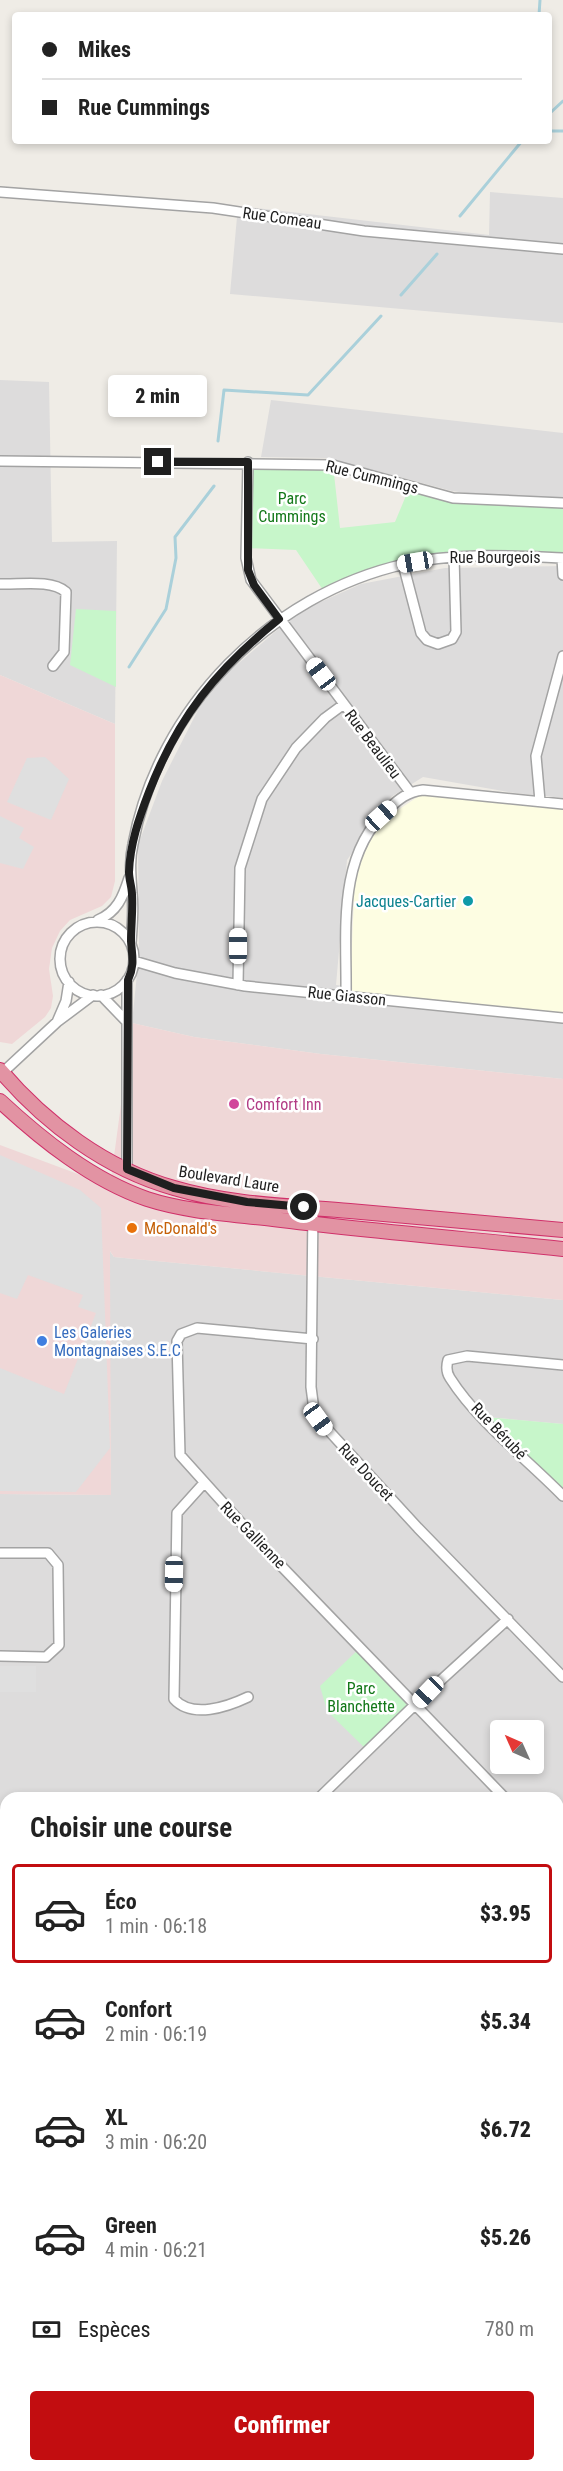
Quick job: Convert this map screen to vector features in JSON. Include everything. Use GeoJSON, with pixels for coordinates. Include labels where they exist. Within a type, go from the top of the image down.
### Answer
{"type":"FeatureCollection","features":[{"type":"Feature","properties":{"kind":"highway","name":"Boulevard Laure"},"geometry":{"type":"LineString","coordinates":[[1,1073],[38,1109],[85,1147],[127,1169],[174,1188],[247,1202],[563,1230]]}},
{"type":"Feature","properties":{"kind":"highway","name":"Boulevard Laure"},"geometry":{"type":"LineString","coordinates":[[0,1101],[42,1138],[77,1162],[146,1198],[180,1208],[563,1249]]}},
{"type":"Feature","properties":{"kind":"street","name":"Rue Comeau"},"geometry":{"type":"LineString","coordinates":[[0,192],[213,208],[364,231],[563,249]]}},
{"type":"Feature","properties":{"kind":"street","name":"Rue Cummings"},"geometry":{"type":"LineString","coordinates":[[0,460],[333,465],[453,498],[563,503]]}},
{"type":"Feature","properties":{"kind":"street","name":"Rue Beaulieu"},"geometry":{"type":"LineString","coordinates":[[248,462],[248,570],[254,585],[410,792],[423,790],[563,804]]}},
{"type":"Feature","properties":{"kind":"street","name":"Rue Bourgeois"},"geometry":{"type":"LineString","coordinates":[[94,922],[110,915],[118,906],[129,876],[133,842],[140,816],[154,778],[191,708],[215,677],[248,644],[279,619],[346,583],[403,564],[454,556],[563,558]]}},
{"type":"Feature","properties":{"kind":"street"},"geometry":{"type":"LineString","coordinates":[[403,564],[421,633],[427,640],[438,644],[452,639],[456,632],[454,556]]}},
{"type":"Feature","properties":{"kind":"street"},"geometry":{"type":"LineString","coordinates":[[563,558],[563,575]]}},
{"type":"Feature","properties":{"kind":"street"},"geometry":{"type":"LineString","coordinates":[[0,584],[48,585],[61,588],[66,592],[64,652],[52,666]]}},
{"type":"Feature","properties":{"kind":"street"},"geometry":{"type":"LineString","coordinates":[[540,801],[536,756],[563,656]]}},
{"type":"Feature","properties":{"kind":"street"},"geometry":{"type":"LineString","coordinates":[[238,985],[240,868],[262,799],[296,748],[325,718],[344,704]]}},
{"type":"Feature","properties":{"kind":"street"},"geometry":{"type":"LineString","coordinates":[[346,996],[351,868],[368,833],[381,816],[410,792]]}},
{"type":"Feature","properties":{"kind":"street","name":"Rue Bourgeois"},"geometry":{"type":"LineString","coordinates":[[129,876],[132,893],[131,943]]}},
{"type":"Feature","properties":{"kind":"street"},"geometry":{"type":"LineString","coordinates":[[127,1169],[128,980],[134,961],[131,943],[116,927],[94,922],[83,924],[66,939],[60,961],[69,982],[84,993],[97,995],[111,993],[128,980]]}},
{"type":"Feature","properties":{"kind":"street","name":"Rue Giasson"},"geometry":{"type":"LineString","coordinates":[[134,961],[175,974],[238,985],[563,1018]]}},
{"type":"Feature","properties":{"kind":"street"},"geometry":{"type":"LineString","coordinates":[[57,1022],[66,1001],[69,982]]}},
{"type":"Feature","properties":{"kind":"street"},"geometry":{"type":"LineString","coordinates":[[1,1073],[57,1022],[97,995]]}},
{"type":"Feature","properties":{"kind":"street"},"geometry":{"type":"LineString","coordinates":[[97,995],[127,1022]]}},
{"type":"Feature","properties":{"kind":"street","name":"Rue Doucet"},"geometry":{"type":"LineString","coordinates":[[314,1208],[311,1387],[314,1410],[318,1419],[417,1528],[563,1677]]}},
{"type":"Feature","properties":{"kind":"street","name":"Rue Gallienne"},"geometry":{"type":"LineString","coordinates":[[313,1339],[197,1328],[181,1334],[177,1341],[180,1455],[204,1484],[496,1792]]}},
{"type":"Feature","properties":{"kind":"street","name":"Rue Bérubé"},"geometry":{"type":"LineString","coordinates":[[563,1365],[467,1356],[448,1360],[446,1366],[449,1378],[484,1417],[563,1496]]}},
{"type":"Feature","properties":{"kind":"street"},"geometry":{"type":"LineString","coordinates":[[204,1484],[177,1513],[174,1699],[179,1705],[198,1710],[230,1705],[248,1697]]}},
{"type":"Feature","properties":{"kind":"street"},"geometry":{"type":"LineString","coordinates":[[0,1553],[48,1553],[58,1565],[59,1645],[46,1657],[0,1656]]}},
{"type":"Feature","properties":{"kind":"street"},"geometry":{"type":"LineString","coordinates":[[325,1792],[508,1619]]}},
{"type":"Feature","properties":{"kind":"shaded area"},"geometry":{"type":"Polygon","coordinates":[[[490,192],[563,198],[563,323],[230,294],[238,206],[489,235],[490,192]]]}},
{"type":"Feature","properties":{"kind":"shaded area"},"geometry":{"type":"Polygon","coordinates":[[[0,380],[49,382],[52,542],[117,541],[115,724],[0,675],[0,380]]]}},
{"type":"Feature","properties":{"kind":"shaded area"},"geometry":{"type":"Polygon","coordinates":[[[271,400],[563,433],[563,498],[489,496],[452,491],[327,458],[261,457],[271,400]]]}},
{"type":"Feature","properties":{"kind":"shaded area"},"geometry":{"type":"Polygon","coordinates":[[[563,566],[563,798],[515,793],[423,777],[391,797],[347,860],[336,985],[563,1009],[563,1079],[321,1054],[194,1037],[132,1023],[139,954],[138,845],[162,781],[199,708],[226,674],[298,612],[361,584],[445,568],[563,566]]]}},
{"type":"Feature","properties":{"kind":"shaded area"},"geometry":{"type":"Polygon","coordinates":[[[0,675],[115,724],[115,881],[111,897],[102,906],[70,920],[60,931],[52,948],[49,969],[53,996],[51,1008],[45,1017],[12,1044],[0,1042],[0,675]]]}},
{"type":"Feature","properties":{"kind":"shaded area"},"geometry":{"type":"Polygon","coordinates":[[[45,757],[69,779],[51,820],[7,802],[27,758],[45,757]]]}},
{"type":"Feature","properties":{"kind":"shaded area"},"geometry":{"type":"Polygon","coordinates":[[[422,794],[563,808],[563,1013],[350,991],[355,873],[375,831],[386,818],[422,794]]]}},
{"type":"Feature","properties":{"kind":"shaded area"},"geometry":{"type":"Polygon","coordinates":[[[0,816],[24,828],[19,838],[34,847],[23,869],[0,863],[0,816]]]}},
{"type":"Feature","properties":{"kind":"shaded area"},"geometry":{"type":"Polygon","coordinates":[[[132,1023],[194,1037],[321,1054],[563,1079],[563,1300],[114,1257],[110,1251],[111,1495],[0,1494],[0,1145],[110,1186],[132,1023]]]}},
{"type":"Feature","properties":{"kind":"shaded area"},"geometry":{"type":"Polygon","coordinates":[[[0,1155],[80,1190],[101,1208],[110,1448],[76,1492],[0,1491],[0,1368],[64,1394],[96,1313],[78,1307],[83,1295],[28,1275],[17,1299],[0,1293],[0,1155]]]}},
{"type":"Feature","properties":{"kind":"shaded area"},"geometry":{"type":"Polygon","coordinates":[[[109,1250],[114,1257],[563,1300],[563,1424],[487,1417],[563,1497],[563,1792],[0,1792],[0,1494],[111,1495],[109,1250]]]}},
{"type":"Feature","properties":{"kind":"shaded area"},"geometry":{"type":"Polygon","coordinates":[[[0,1666],[36,1666],[36,1692],[0,1692],[0,1666]]]}},
{"type":"Feature","properties":{"kind":"green space","name":"Parc Cummings"},"geometry":{"type":"Polygon","coordinates":[[[248,462],[333,465],[340,528],[395,522],[410,486],[453,498],[563,503],[563,558],[428,559],[325,593],[296,550],[246,548],[248,462]]]}},
{"type":"Feature","properties":{"kind":"green space"},"geometry":{"type":"Polygon","coordinates":[[[76,609],[116,611],[116,687],[70,665],[76,609]]]}},
{"type":"Feature","properties":{"kind":"green space"},"geometry":{"type":"Polygon","coordinates":[[[486,1417],[563,1424],[563,1497],[486,1417]]]}},
{"type":"Feature","properties":{"kind":"green space","name":"Parc Blanchette"},"geometry":{"type":"Polygon","coordinates":[[[361,1647],[416,1707],[368,1751],[327,1711],[320,1686],[361,1647]]]}},
{"type":"Feature","properties":{"kind":"waterway"},"geometry":{"type":"LineString","coordinates":[[539,12],[540,0]]}},
{"type":"Feature","properties":{"kind":"waterway"},"geometry":{"type":"LineString","coordinates":[[552,111],[563,101]]}},
{"type":"Feature","properties":{"kind":"waterway"},"geometry":{"type":"LineString","coordinates":[[552,131],[563,131]]}},
{"type":"Feature","properties":{"kind":"waterway"},"geometry":{"type":"LineString","coordinates":[[460,216],[520,144]]}},
{"type":"Feature","properties":{"kind":"waterway"},"geometry":{"type":"LineString","coordinates":[[401,295],[437,254]]}},
{"type":"Feature","properties":{"kind":"waterway"},"geometry":{"type":"LineString","coordinates":[[218,441],[224,390],[308,395],[381,316]]}},
{"type":"Feature","properties":{"kind":"waterway"},"geometry":{"type":"LineString","coordinates":[[129,667],[166,609],[176,558],[175,537],[214,486]]}},
{"type":"Feature","properties":{"kind":"place","name":"Jacques-Cartier"},"geometry":{"type":"Point","coordinates":[468,901]}},
{"type":"Feature","properties":{"kind":"place","name":"Comfort Inn"},"geometry":{"type":"Point","coordinates":[234,1104]}},
{"type":"Feature","properties":{"kind":"place","name":"McDonald's"},"geometry":{"type":"Point","coordinates":[132,1228]}},
{"type":"Feature","properties":{"kind":"place","name":"Les Galeries Montagnaises S.E.C"},"geometry":{"type":"Point","coordinates":[42,1341]}},
{"type":"Feature","properties":{"kind":"route"},"geometry":{"type":"LineString","coordinates":[[158,462],[248,462],[246,558],[248,570],[254,585],[279,619],[248,644],[215,677],[191,708],[165,754],[140,816],[133,842],[129,876],[132,893],[131,943],[134,961],[128,980],[127,1169],[174,1188],[247,1202],[304,1207]]}}]}
